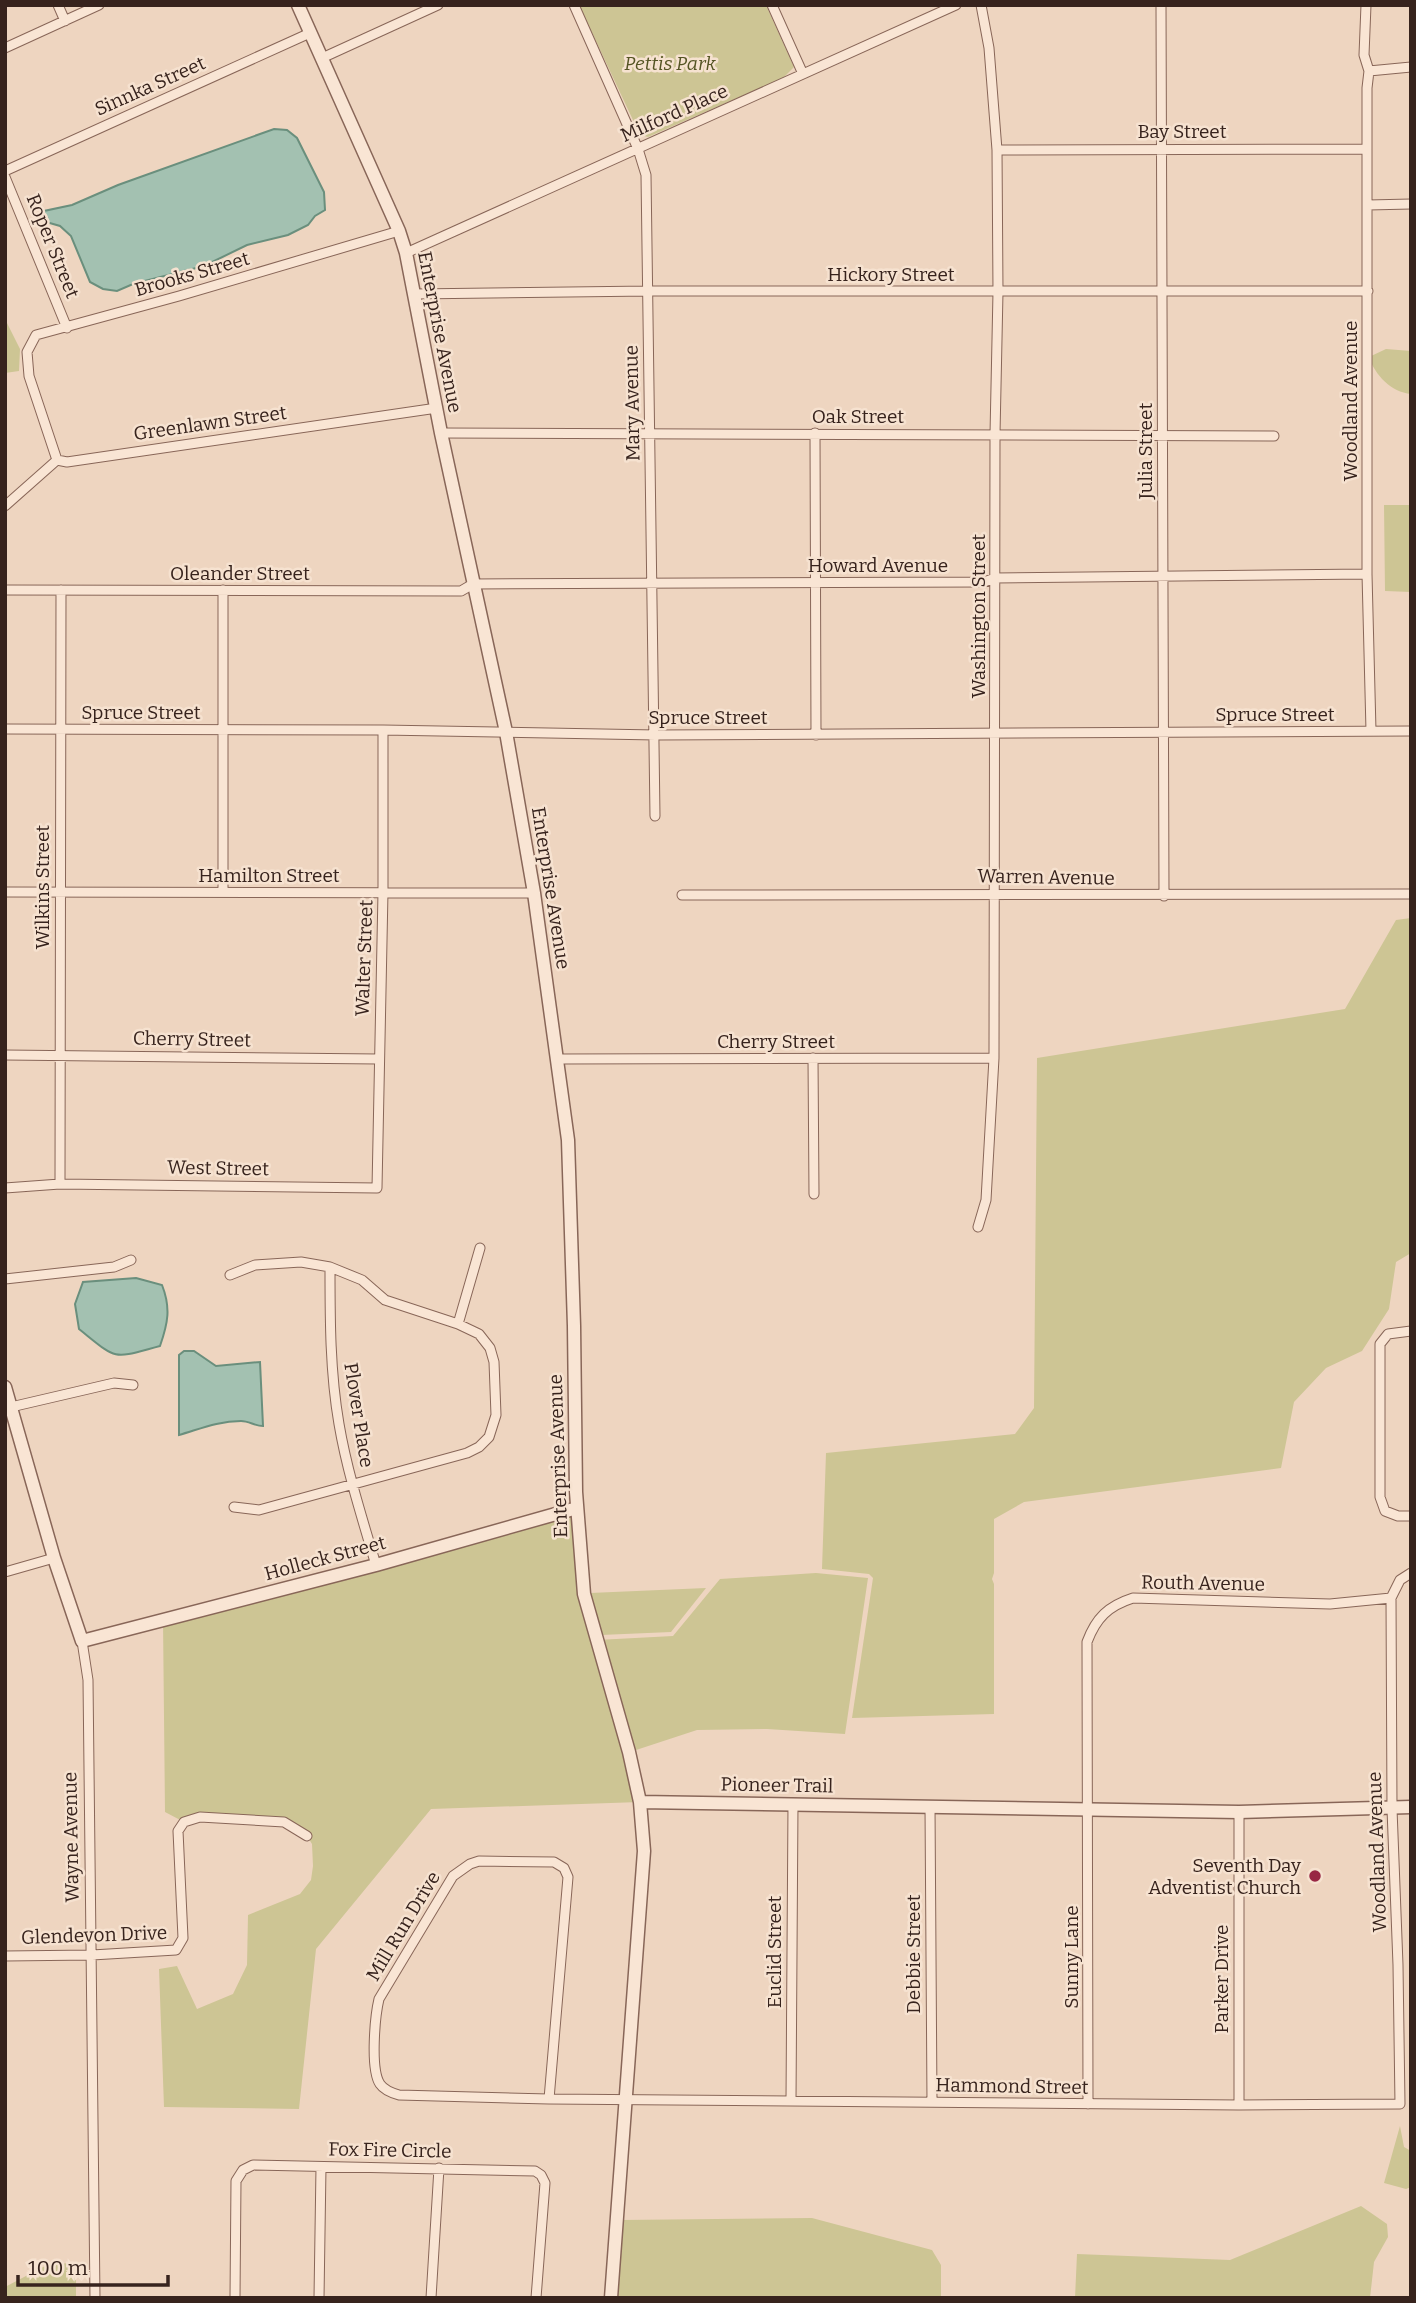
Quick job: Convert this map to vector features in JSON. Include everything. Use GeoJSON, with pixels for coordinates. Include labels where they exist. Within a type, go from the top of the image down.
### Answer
{"type":"FeatureCollection","features":[{"type":"Feature","properties":{"kind":"street"},"geometry":{"type":"LineString","coordinates":[[58,5],[65,21]]}},
{"type":"Feature","properties":{"kind":"street"},"geometry":{"type":"LineString","coordinates":[[5,48],[99,5]]}},
{"type":"Feature","properties":{"kind":"street","name":"Enterprise Avenue"},"geometry":{"type":"LineString","coordinates":[[298,5],[399,231],[406,253],[441,433],[506,732],[534,893],[568,1140],[577,1508],[584,1594],[629,1752],[640,1802]]}},
{"type":"Feature","properties":{"kind":"street"},"geometry":{"type":"LineString","coordinates":[[321,58],[438,5]]}},
{"type":"Feature","properties":{"kind":"street","name":"Mary Avenue"},"geometry":{"type":"LineString","coordinates":[[573,5],[638,149],[646,175],[651,583],[656,735],[655,816]]}},
{"type":"Feature","properties":{"kind":"street"},"geometry":{"type":"LineString","coordinates":[[772,5],[803,74]]}},
{"type":"Feature","properties":{"kind":"street","name":"Milford Place"},"geometry":{"type":"LineString","coordinates":[[406,253],[956,5]]}},
{"type":"Feature","properties":{"kind":"street","name":"Washington Street"},"geometry":{"type":"LineString","coordinates":[[978,1227],[986,1200],[994,1058],[995,434],[998,292],[996,150],[989,48],[981,5]]}},
{"type":"Feature","properties":{"kind":"street","name":"Julia Street"},"geometry":{"type":"LineString","coordinates":[[1161,5],[1164,896]]}},
{"type":"Feature","properties":{"kind":"street","name":"Woodland Avenue"},"geometry":{"type":"LineString","coordinates":[[1366,5],[1364,55],[1369,71],[1367,574],[1371,731]]}},
{"type":"Feature","properties":{"kind":"street","name":"Sinnka Street"},"geometry":{"type":"LineString","coordinates":[[5,171],[310,33]]}},
{"type":"Feature","properties":{"kind":"street"},"geometry":{"type":"LineString","coordinates":[[1369,71],[1411,67]]}},
{"type":"Feature","properties":{"kind":"street","name":"Bay Street"},"geometry":{"type":"LineString","coordinates":[[996,150],[1367,149]]}},
{"type":"Feature","properties":{"kind":"street","name":"Roper Street"},"geometry":{"type":"LineString","coordinates":[[5,177],[68,328]]}},
{"type":"Feature","properties":{"kind":"street"},"geometry":{"type":"LineString","coordinates":[[1368,205],[1411,204]]}},
{"type":"Feature","properties":{"kind":"street","name":"Brooks Street"},"geometry":{"type":"LineString","coordinates":[[57,460],[29,376],[27,352],[36,335],[399,231]]}},
{"type":"Feature","properties":{"kind":"street","name":"Hickory Street"},"geometry":{"type":"LineString","coordinates":[[415,294],[649,291],[1368,291]]}},
{"type":"Feature","properties":{"kind":"street","name":"Greenlawn Street"},"geometry":{"type":"LineString","coordinates":[[57,460],[67,462],[437,408]]}},
{"type":"Feature","properties":{"kind":"street","name":"Oak Street"},"geometry":{"type":"LineString","coordinates":[[441,433],[1274,436]]}},
{"type":"Feature","properties":{"kind":"street"},"geometry":{"type":"LineString","coordinates":[[815,433],[816,735]]}},
{"type":"Feature","properties":{"kind":"street"},"geometry":{"type":"LineString","coordinates":[[5,506],[57,460]]}},
{"type":"Feature","properties":{"kind":"street","name":"Howard Avenue"},"geometry":{"type":"LineString","coordinates":[[473,584],[984,582],[995,578],[1367,574]]}},
{"type":"Feature","properties":{"kind":"street","name":"Oleander Street"},"geometry":{"type":"LineString","coordinates":[[5,590],[461,591],[473,584]]}},
{"type":"Feature","properties":{"kind":"street","name":"Wilkins Street"},"geometry":{"type":"LineString","coordinates":[[60,1184],[61,590]]}},
{"type":"Feature","properties":{"kind":"street"},"geometry":{"type":"LineString","coordinates":[[223,590],[223,892]]}},
{"type":"Feature","properties":{"kind":"street","name":"Spruce Street"},"geometry":{"type":"LineString","coordinates":[[5,729],[383,730],[656,735],[1411,731]]}},
{"type":"Feature","properties":{"kind":"street","name":"Walter Street"},"geometry":{"type":"LineString","coordinates":[[377,1188],[383,892],[383,730]]}},
{"type":"Feature","properties":{"kind":"street","name":"Hamilton Street"},"geometry":{"type":"LineString","coordinates":[[5,892],[534,893]]}},
{"type":"Feature","properties":{"kind":"street","name":"Warren Avenue"},"geometry":{"type":"LineString","coordinates":[[682,895],[1411,894]]}},
{"type":"Feature","properties":{"kind":"street","name":"Cherry Street"},"geometry":{"type":"LineString","coordinates":[[5,1055],[378,1059]]}},
{"type":"Feature","properties":{"kind":"street"},"geometry":{"type":"LineString","coordinates":[[813,1058],[814,1194]]}},
{"type":"Feature","properties":{"kind":"street","name":"Cherry Street"},"geometry":{"type":"LineString","coordinates":[[558,1059],[994,1058]]}},
{"type":"Feature","properties":{"kind":"street","name":"West Street"},"geometry":{"type":"LineString","coordinates":[[5,1188],[60,1184],[377,1188]]}},
{"type":"Feature","properties":{"kind":"street"},"geometry":{"type":"LineString","coordinates":[[458,1324],[480,1248]]}},
{"type":"Feature","properties":{"kind":"street"},"geometry":{"type":"LineString","coordinates":[[5,1279],[114,1267],[131,1260]]}},
{"type":"Feature","properties":{"kind":"street"},"geometry":{"type":"LineString","coordinates":[[230,1275],[255,1265],[301,1262],[330,1267],[362,1280],[386,1300],[458,1324],[479,1334],[490,1348],[494,1362],[496,1415],[489,1437],[480,1447],[467,1454],[259,1510],[234,1507]]}},
{"type":"Feature","properties":{"kind":"street","name":"Plover Place"},"geometry":{"type":"LineString","coordinates":[[330,1267],[330,1343],[339,1423],[353,1486],[376,1565]]}},
{"type":"Feature","properties":{"kind":"street"},"geometry":{"type":"LineString","coordinates":[[1411,1331],[1388,1334],[1380,1344],[1380,1497],[1385,1511],[1398,1516],[1411,1516]]}},
{"type":"Feature","properties":{"kind":"street"},"geometry":{"type":"LineString","coordinates":[[11,1406],[114,1383],[133,1385]]}},
{"type":"Feature","properties":{"kind":"street","name":"Wayne Avenue"},"geometry":{"type":"LineString","coordinates":[[5,1387],[54,1558],[82,1641],[88,1680],[95,2298]]}},
{"type":"Feature","properties":{"kind":"street","name":"Holleck Street"},"geometry":{"type":"LineString","coordinates":[[82,1641],[376,1565],[577,1508]]}},
{"type":"Feature","properties":{"kind":"street"},"geometry":{"type":"LineString","coordinates":[[5,1572],[54,1558]]}},
{"type":"Feature","properties":{"kind":"street"},"geometry":{"type":"LineString","coordinates":[[1391,1598],[1401,1580],[1411,1573]]}},
{"type":"Feature","properties":{"kind":"street","name":"Routh Avenue"},"geometry":{"type":"LineString","coordinates":[[1089,1810],[1087,1642],[1101,1615],[1118,1603],[1133,1598],[1330,1604],[1391,1598]]}},
{"type":"Feature","properties":{"kind":"street","name":"Woodland Avenue"},"geometry":{"type":"LineString","coordinates":[[1391,1598],[1392,1809],[1400,2104]]}},
{"type":"Feature","properties":{"kind":"street"},"geometry":{"type":"LineString","coordinates":[[611,2298],[644,1851],[640,1802]]}},
{"type":"Feature","properties":{"kind":"street","name":"Pioneer Trail"},"geometry":{"type":"LineString","coordinates":[[640,1802],[1239,1812],[1411,1807]]}},
{"type":"Feature","properties":{"kind":"street","name":"Euclid Street"},"geometry":{"type":"LineString","coordinates":[[791,2101],[793,1804]]}},
{"type":"Feature","properties":{"kind":"street","name":"Debbie Street"},"geometry":{"type":"LineString","coordinates":[[930,1806],[932,2102]]}},
{"type":"Feature","properties":{"kind":"street","name":"Sunny Lane"},"geometry":{"type":"LineString","coordinates":[[1088,2104],[1089,1810]]}},
{"type":"Feature","properties":{"kind":"street","name":"Parker Drive"},"geometry":{"type":"LineString","coordinates":[[1238,2105],[1239,1812]]}},
{"type":"Feature","properties":{"kind":"street","name":"Glendevon Drive"},"geometry":{"type":"LineString","coordinates":[[5,1956],[176,1950],[184,1938],[178,1831],[184,1822],[200,1817],[284,1822],[307,1836]]}},
{"type":"Feature","properties":{"kind":"street","name":"Mill Run Drive"},"geometry":{"type":"LineString","coordinates":[[549,2099],[568,1877],[564,1868],[554,1863],[479,1861],[453,1876],[379,1999],[376,2012],[375,2071],[380,2084],[390,2093],[399,2095],[549,2099],[625,2099]]}},
{"type":"Feature","properties":{"kind":"street"},"geometry":{"type":"LineString","coordinates":[[1398,1965],[1411,1966]]}},
{"type":"Feature","properties":{"kind":"street","name":"Hammond Street"},"geometry":{"type":"LineString","coordinates":[[625,2099],[1400,2104]]}},
{"type":"Feature","properties":{"kind":"street","name":"Fox Fire Circle"},"geometry":{"type":"LineString","coordinates":[[235,2298],[236,2181],[243,2170],[253,2165],[535,2171],[545,2183],[536,2298]]}},
{"type":"Feature","properties":{"kind":"street"},"geometry":{"type":"LineString","coordinates":[[319,2298],[321,2167]]}},
{"type":"Feature","properties":{"kind":"street"},"geometry":{"type":"LineString","coordinates":[[431,2298],[439,2168]]}},
{"type":"Feature","properties":{"kind":"green space","name":"Pettis Park"},"geometry":{"type":"Polygon","coordinates":[[[579,5],[766,5],[794,67],[783,78],[648,137],[640,135],[579,5]]]}},
{"type":"Feature","properties":{"kind":"green space"},"geometry":{"type":"Polygon","coordinates":[[[5,319],[20,349],[19,371],[5,373],[5,319]]]}},
{"type":"Feature","properties":{"kind":"green space"},"geometry":{"type":"Polygon","coordinates":[[[1386,349],[1411,351],[1411,394],[1391,386],[1372,364],[1369,357],[1386,349]]]}},
{"type":"Feature","properties":{"kind":"green space"},"geometry":{"type":"Polygon","coordinates":[[[1384,505],[1411,505],[1411,592],[1385,591],[1384,505]]]}},
{"type":"Feature","properties":{"kind":"green space"},"geometry":{"type":"Polygon","coordinates":[[[1411,918],[1411,1253],[1396,1262],[1389,1309],[1362,1351],[1326,1368],[1294,1402],[1281,1468],[1024,1502],[994,1519],[994,1714],[852,1718],[873,1578],[869,1574],[822,1569],[826,1453],[1015,1434],[1034,1408],[1037,1058],[1345,1009],[1396,920],[1411,918]]]}},
{"type":"Feature","properties":{"kind":"green space"},"geometry":{"type":"Polygon","coordinates":[[[577,1508],[597,1640],[673,1636],[720,1579],[816,1573],[868,1578],[845,1734],[767,1729],[697,1730],[630,1752],[640,1802],[431,1809],[316,1949],[299,2109],[164,2107],[159,1969],[177,1966],[197,2009],[233,1994],[247,1965],[248,1915],[300,1894],[311,1880],[313,1866],[312,1844],[307,1836],[284,1822],[200,1817],[184,1822],[165,1812],[163,1620],[577,1508]]]}},
{"type":"Feature","properties":{"kind":"green space"},"geometry":{"type":"Polygon","coordinates":[[[706,1588],[671,1632],[601,1635],[590,1593],[706,1588]]]}},
{"type":"Feature","properties":{"kind":"green space"},"geometry":{"type":"Polygon","coordinates":[[[1400,2126],[1404,2147],[1411,2151],[1411,2187],[1406,2189],[1384,2183],[1400,2126]]]}},
{"type":"Feature","properties":{"kind":"green space"},"geometry":{"type":"Polygon","coordinates":[[[1361,2206],[1387,2224],[1388,2237],[1374,2262],[1370,2298],[1075,2298],[1077,2254],[1230,2260],[1361,2206]]]}},
{"type":"Feature","properties":{"kind":"green space"},"geometry":{"type":"Polygon","coordinates":[[[812,2218],[932,2250],[941,2265],[941,2298],[616,2298],[621,2220],[812,2218]]]}},
{"type":"Feature","properties":{"kind":"green space"},"geometry":{"type":"Polygon","coordinates":[[[76,2262],[76,2298],[5,2298],[5,2287],[45,2266],[76,2262]]]}},
{"type":"Feature","properties":{"kind":"shaded area"},"geometry":{"type":"Polygon","coordinates":[[[274,129],[287,130],[297,138],[324,192],[325,210],[315,216],[308,225],[288,235],[247,245],[204,266],[133,284],[117,291],[103,289],[90,282],[71,236],[60,226],[39,220],[44,211],[72,205],[118,185],[274,129]]]}},
{"type":"Feature","properties":{"kind":"shaded area"},"geometry":{"type":"Polygon","coordinates":[[[136,1278],[162,1285],[165,1293],[167,1316],[160,1346],[123,1355],[109,1352],[79,1329],[75,1304],[83,1282],[136,1278]]]}},
{"type":"Feature","properties":{"kind":"shaded area"},"geometry":{"type":"Polygon","coordinates":[[[184,1351],[194,1351],[216,1366],[260,1362],[263,1426],[233,1421],[179,1435],[179,1355],[184,1351]]]}},
{"type":"Feature","properties":{"kind":"place","name":"Seventh Day Adventist Church"},"geometry":{"type":"Point","coordinates":[1315,1876]}}]}
